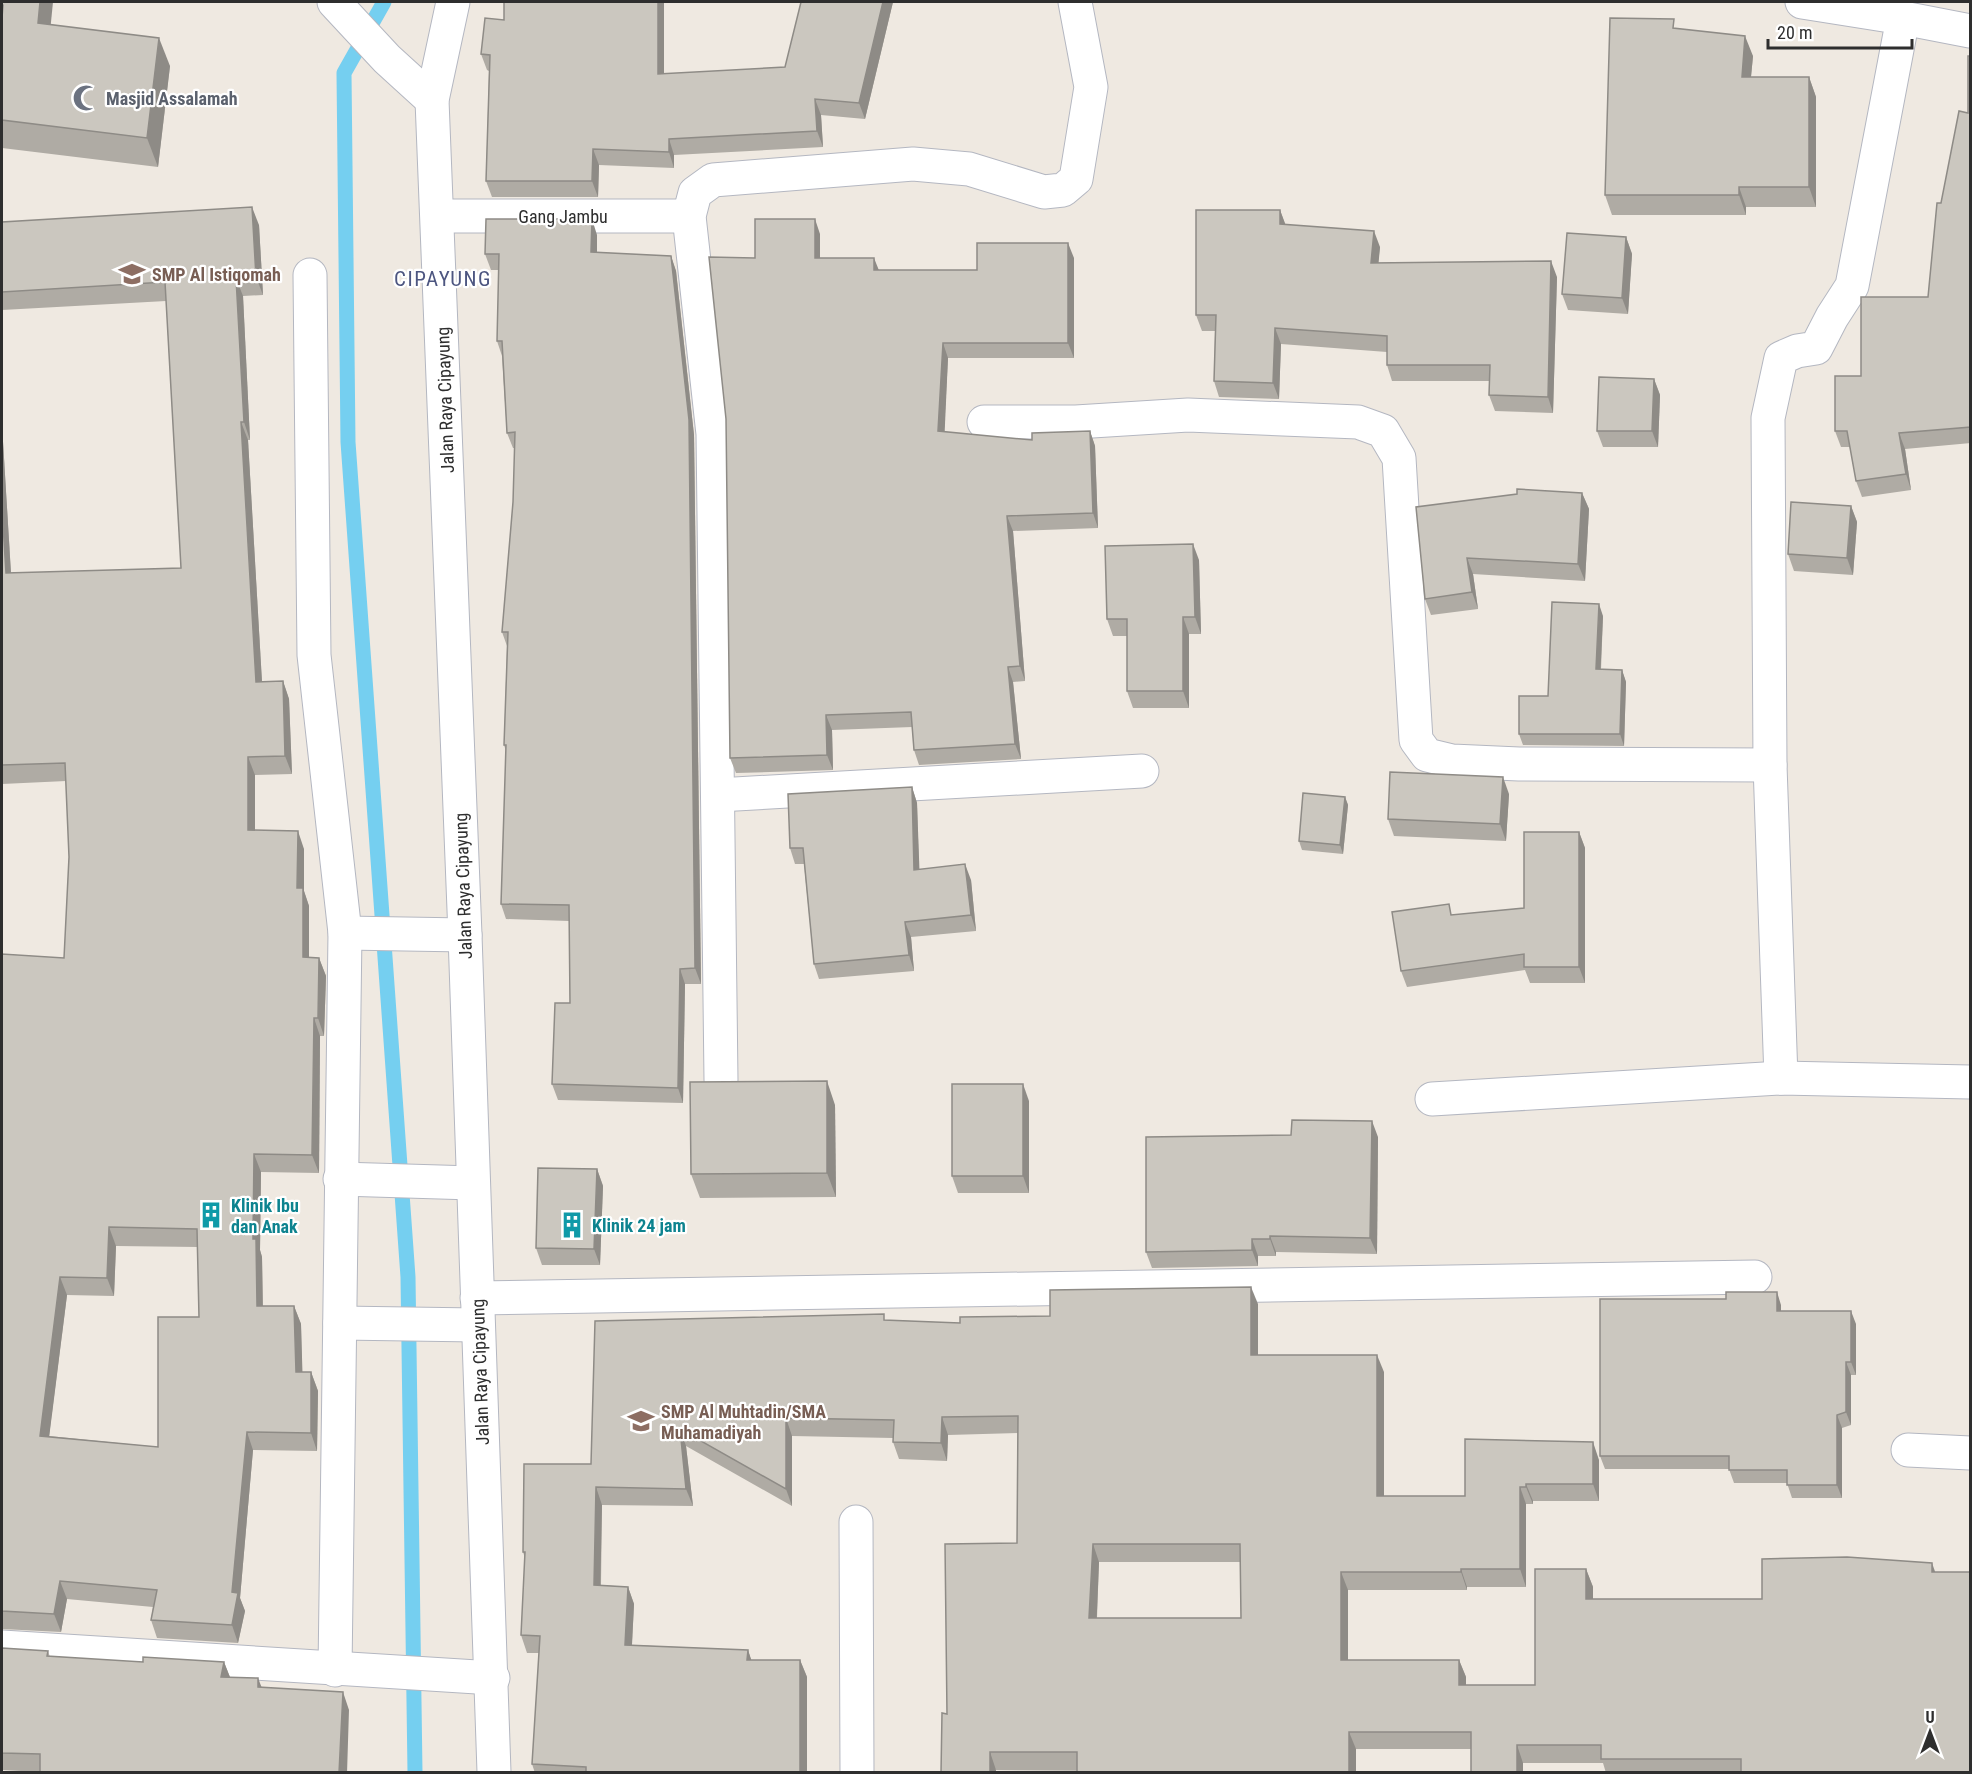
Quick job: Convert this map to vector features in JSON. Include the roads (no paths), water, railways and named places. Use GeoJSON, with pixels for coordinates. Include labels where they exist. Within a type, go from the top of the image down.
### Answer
{"type":"FeatureCollection","features":[{"type":"Feature","properties":{"kind":"street"},"geometry":{"type":"LineString","coordinates":[[334,2],[387,59],[432,100]]}},
{"type":"Feature","properties":{"kind":"street","name":"Jalan Raya Cipayung"},"geometry":{"type":"LineString","coordinates":[[453,2],[432,100],[465,935],[477,1312],[478,1677],[494,1773]]}},
{"type":"Feature","properties":{"kind":"street"},"geometry":{"type":"LineString","coordinates":[[721,1080],[712,434],[689,216],[695,193],[712,180],[902,164],[969,169],[1044,192],[1063,190],[1076,179],[1091,87],[1074,2]]}},
{"type":"Feature","properties":{"kind":"street"},"geometry":{"type":"LineString","coordinates":[[1802,2],[1971,31]]}},
{"type":"Feature","properties":{"kind":"street"},"geometry":{"type":"LineString","coordinates":[[1781,1078],[1770,765],[1768,418],[1781,358],[1797,351],[1816,348],[1832,316],[1852,286],[1903,18]]}},
{"type":"Feature","properties":{"kind":"street","name":"Gang Jambu"},"geometry":{"type":"LineString","coordinates":[[438,216],[689,216]]}},
{"type":"Feature","properties":{"kind":"street"},"geometry":{"type":"LineString","coordinates":[[310,275],[314,655],[356,933],[350,1180],[352,1323],[335,1670]]}},
{"type":"Feature","properties":{"kind":"street"},"geometry":{"type":"LineString","coordinates":[[984,422],[1076,422],[1188,415],[1358,422],[1383,431],[1399,458],[1416,740],[1427,755],[1452,761],[1519,764],[1770,765]]}},
{"type":"Feature","properties":{"kind":"street"},"geometry":{"type":"LineString","coordinates":[[718,795],[1142,771]]}},
{"type":"Feature","properties":{"kind":"street"},"geometry":{"type":"LineString","coordinates":[[356,933],[465,935]]}},
{"type":"Feature","properties":{"kind":"street"},"geometry":{"type":"LineString","coordinates":[[1432,1099],[1781,1078],[1971,1082]]}},
{"type":"Feature","properties":{"kind":"street"},"geometry":{"type":"LineString","coordinates":[[350,1180],[473,1183]]}},
{"type":"Feature","properties":{"kind":"street"},"geometry":{"type":"LineString","coordinates":[[352,1323],[442,1324],[477,1312],[1755,1277]]}},
{"type":"Feature","properties":{"kind":"street"},"geometry":{"type":"LineString","coordinates":[[1908,1450],[1971,1453]]}},
{"type":"Feature","properties":{"kind":"street"},"geometry":{"type":"LineString","coordinates":[[856,1522],[857,1773]]}},
{"type":"Feature","properties":{"kind":"street"},"geometry":{"type":"LineString","coordinates":[[2,1647],[335,1670],[478,1677]]}},
{"type":"Feature","properties":{"kind":"waterway"},"geometry":{"type":"LineString","coordinates":[[384,2],[344,73],[348,442],[408,1277],[415,1772]]}},
{"type":"Feature","properties":{"kind":"place","name":"Masjid Assalamah"},"geometry":{"type":"Point","coordinates":[86,98]}},
{"type":"Feature","properties":{"kind":"place","name":"SMP Al Istiqomah"},"geometry":{"type":"Point","coordinates":[132,274]}},
{"type":"Feature","properties":{"kind":"place","name":"Klinik Ibu dan Anak"},"geometry":{"type":"Point","coordinates":[211,1215]}},
{"type":"Feature","properties":{"kind":"place","name":"Klinik 24 jam"},"geometry":{"type":"Point","coordinates":[572,1225]}},
{"type":"Feature","properties":{"kind":"place","name":"SMP Al Muhtadin/SMA Muhamadiyah"},"geometry":{"type":"Point","coordinates":[641,1421]}},
{"type":"Feature","properties":{"kind":"district","name":"CIPAYUNG"},"geometry":{"type":"Point","coordinates":[443,279]}}]}
